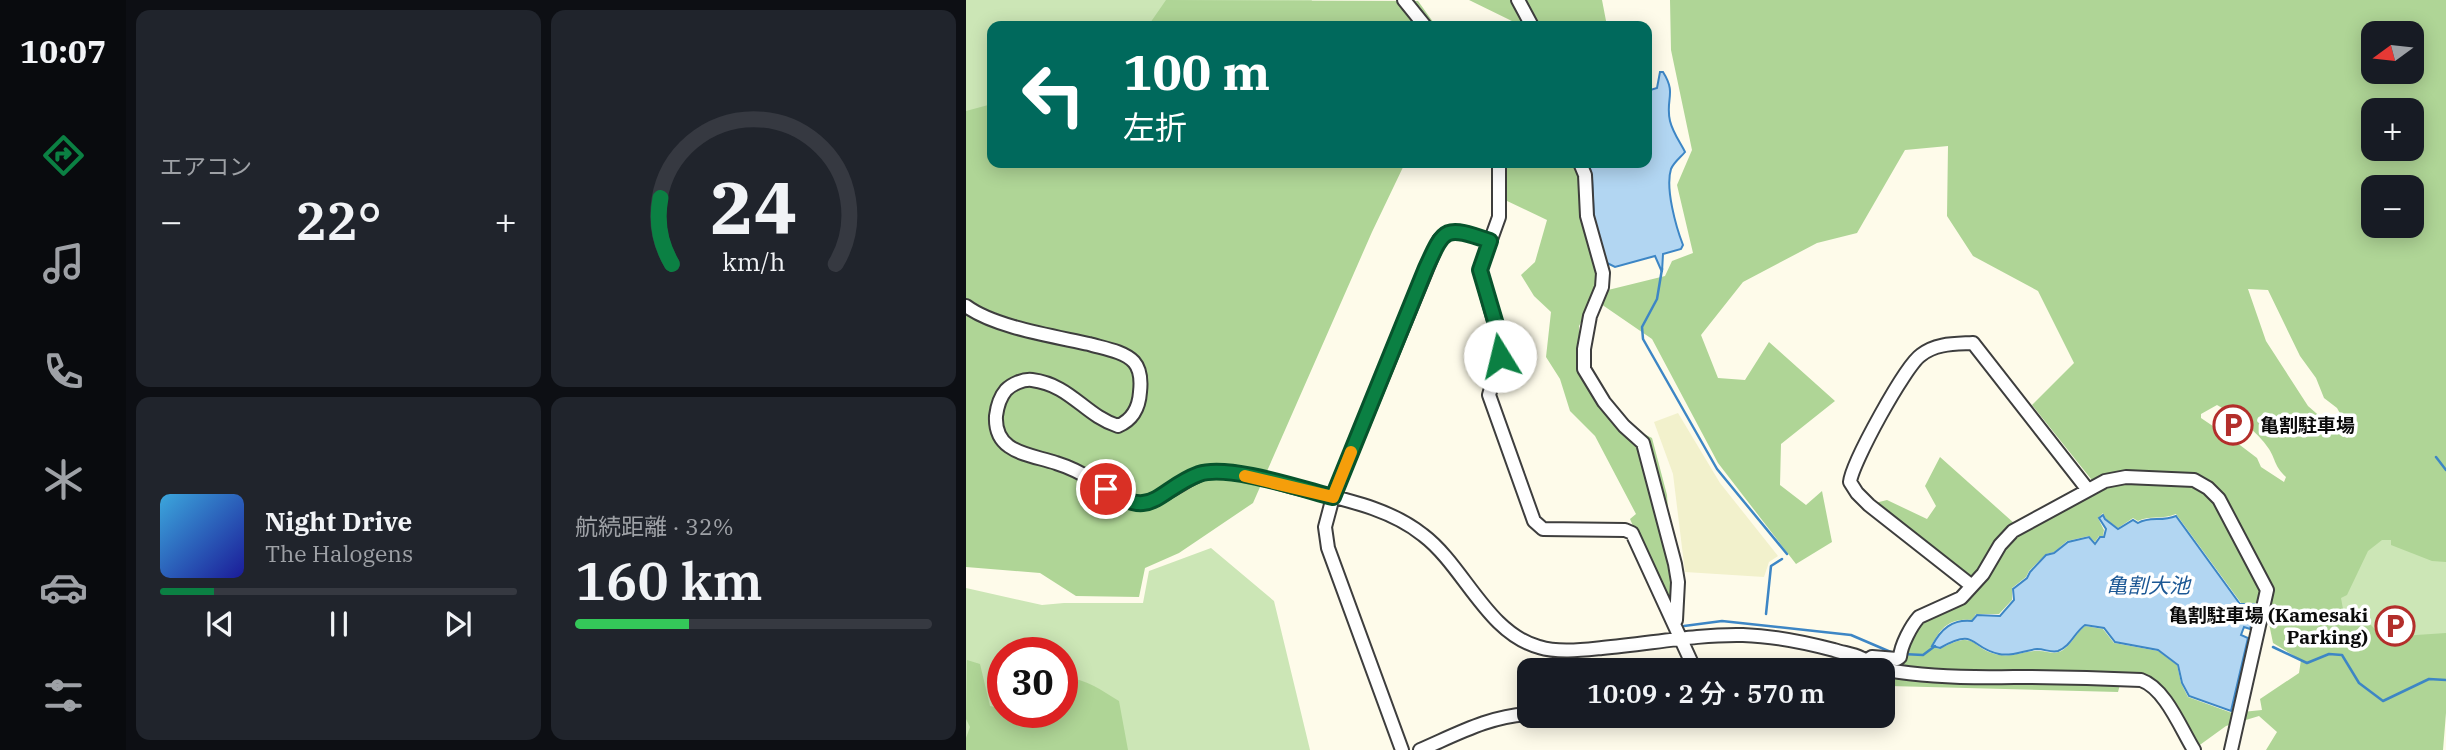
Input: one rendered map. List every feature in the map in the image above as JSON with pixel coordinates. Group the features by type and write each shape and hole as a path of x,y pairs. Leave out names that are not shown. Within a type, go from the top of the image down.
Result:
{"street":[{"path":"1404,0 1421,21"},
{"path":"1518,0 1529,21"},
{"path":"1499,168 1499,217 1481,265 1480,275 1502,350 1489,395 1534,521 1544,530 1625,530 1632,533 1690,658"},
{"path":"1582,168 1586,175 1587,216 1603,273 1602,287 1590,316 1584,349 1584,369 1604,402 1643,443 1675,564 1678,593 1674,624"},
{"path":"1402,750 1325,538 1325,527 1333,497 1439,240 1443,234 1454,231 1490,241"},
{"path":"966,306 989,319 1112,350 1134,362 1141,377 1140,398 1134,414 1118,426 1098,419 1060,388 1034,380 1022,380 1006,391 998,406 996,420 999,436 1005,445 1015,452 1060,464 1131,503 1145,504 1198,474 1215,472 1243,475 1361,504 1395,517 1421,533 1454,566 1494,618 1510,632 1538,647 1578,650 1681,639 1771,636 1797,640 1848,658"},
{"path":"1972,586 1869,505 1850,482 1854,468 1879,421 1909,368 1920,355 1937,346 1973,342 2088,490"},
{"path":"1895,660 1919,617 1961,598 1983,574 2004,540 2013,531 2105,481 2126,477 2194,480 2216,494 2267,590 2231,750"},
{"path":"1895,671 1976,677 2150,682 2160,692 2194,750"},
{"path":"1420,750 1491,720 1517,714"}],"green space":[{"path":"966,0 1312,0 1304,21 987,21 988,168 966,192"},
{"path":"1166,0 1418,1 1432,21 1151,21"},
{"path":"1469,0 1602,0 1606,21 1512,21"},
{"path":"1670,0 2446,0 2446,562 2432,561 2391,545 2391,540 2382,540 2368,551 2347,595 2341,598 2343,609 2354,613 2358,620 2371,625 2386,641 2394,641 2401,636 2446,633 2443,750 2266,750 2277,732 2259,716 2226,726 2197,747 2162,687 2148,678 2134,675 2123,674 2118,692 1895,686 1895,673 1918,624 1982,584 1875,503 1887,500 1927,519 1936,506 1925,486 1940,457 2024,532 2099,489 2032,405 2074,363 2038,291 1973,256 1947,216 1948,146 1905,150 1857,233 1817,243 1743,282 1701,335 1718,378 1745,380 1769,342 1835,401 1781,444 1780,485 1806,505 1822,491 1832,542 1796,564 1718,463 1652,339 1601,304 1608,290 1665,276 1672,261 1693,253 1677,185 1692,150 1671,50","holes":["2248,289 2268,290 2300,356 2316,378 2324,398 2337,408 2346,424 2340,434 2308,406 2266,341","2217,405 2239,419 2269,449 2286,477 2284,482 2261,467 2257,458 2201,418 2201,414","2103,513 2106,519 2118,528 2133,518 2138,521 2176,514 2241,603 2265,604 2273,643 2301,660 2299,673 2260,699 2262,710 2232,713 2188,697 2177,665 2158,651 2114,643 2103,629 2085,626 2057,653 2037,651 2000,655 1968,640 1961,640 1940,649 1931,647 1938,634 1951,623 1972,620 1976,614 1999,614 2012,600 2012,588 2026,577 2046,554 2054,552 2067,541 2089,536 2095,542 2099,536 2103,536 2104,530 2098,518"]},
{"path":"987,105 987,168 1403,168 1253,503 1179,553 1145,568 1139,597 1076,596 1040,573 966,567 966,111"},
{"path":"1502,168 1586,168 1591,217 1606,277 1579,326 1581,371 1590,372 1630,427 1652,438 1667,495 1672,566 1670,595 1665,598 1630,519 1636,514 1595,436 1570,411 1560,379 1546,357 1551,312 1534,296 1521,275 1535,262 1547,220 1505,200"},
{"path":"1678,413 1720,483 1778,556 1769,562 1764,577 1685,572 1673,474 1654,422"},
{"path":"2327,499 2446,513 2446,649 2320,643"},
{"path":"1211,548 1274,601 1310,750 966,750 966,588 1042,605 1143,603 1149,571"},
{"path":"967,660 980,664 987,693 987,728 1078,728 1078,680 1119,701 1128,750 966,750 970,727 966,719"}],"water":[{"path":"1660,72 1663,72 1670,91 1671,125 1685,152 1672,166 1669,186 1683,245 1681,249 1663,254 1662,272 1655,256 1615,267 1605,262 1594,219 1590,168 1652,168 1652,90 1657,88"},
{"name":"亀割大池","path":"2103,515 2118,529 2133,520 2138,523 2176,516 2240,604 2254,604 2250,629 2244,627 2241,635 2248,638 2231,711 2189,696 2182,683 2178,665 2158,650 2115,642 2104,628 2085,625 2066,646 2055,651 2037,649 2004,655 1982,648 1967,639 1940,648 1932,646 1943,630 1953,624 1972,621 1977,615 2000,616 2014,600 2013,589 2027,578 2046,555 2054,553 2068,542 2089,537 2095,544 2100,537 2104,537 2106,529 2099,518"}],"waterway":[{"path":"1662,269 1657,299 1642,327 1643,339 1717,469 1787,554"},
{"path":"2436,457 2446,470"},
{"path":"1766,614 1771,566 1782,559"},
{"path":"1684,626 1722,621 1851,635 1893,653"},
{"path":"1903,654 1923,655 1935,646"},
{"path":"2273,647 2307,663 2329,654 2342,655 2359,683 2383,701 2429,679 2446,680"}],"slow traffic":[{"path":"1245,476 1333,497 1351,452"}],"place":[{"name":"亀割駐車場","path":"2233,425"},
{"name":"亀割駐車場 (Kamesaki Parking)","path":"2395,626"}],"route":[{"path":"1106,489 1120,499 1145,504 1198,474 1215,472 1234,473 1333,497 1426,268 1443,234 1451,231 1490,241 1480,275 1500,338 1500,356"}]}
